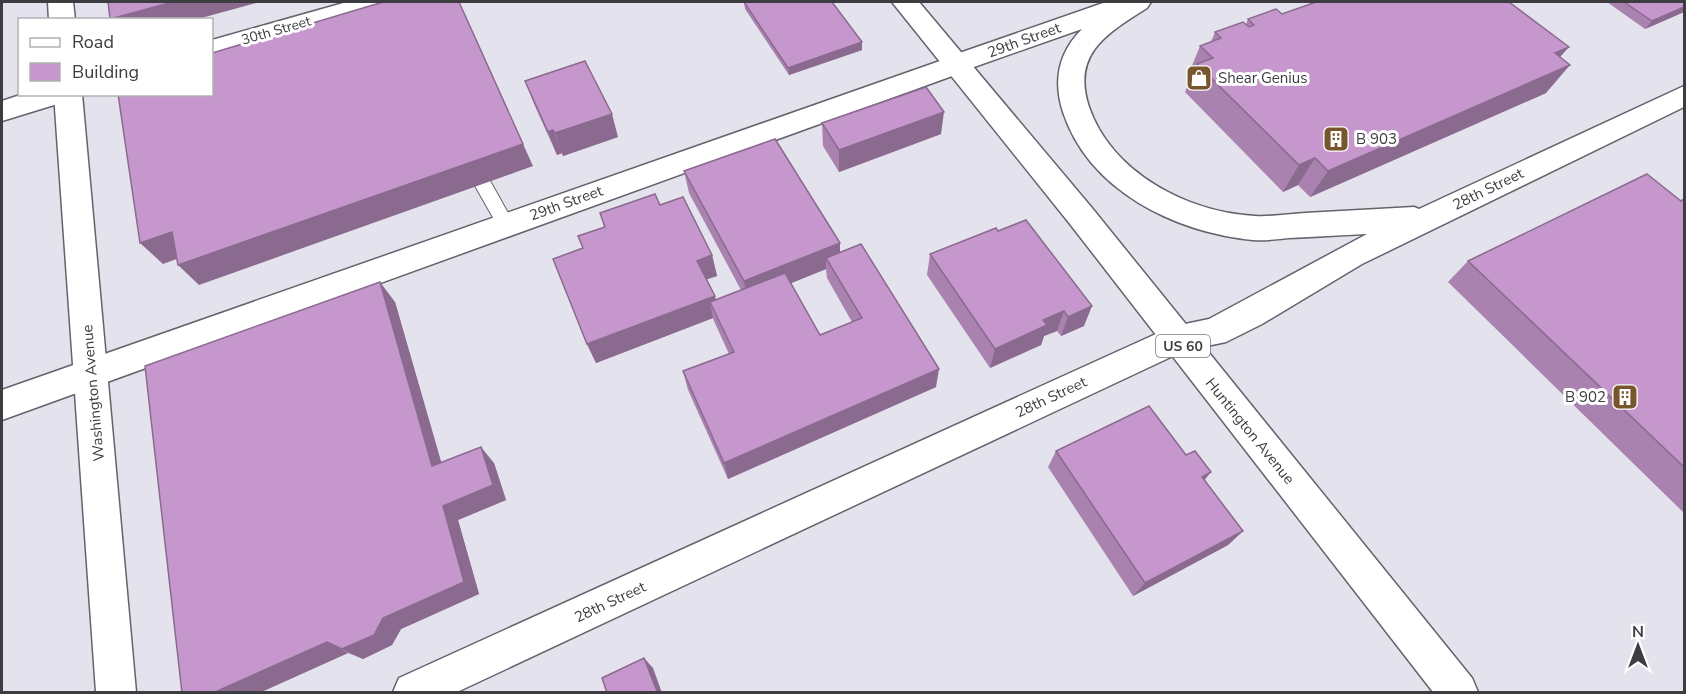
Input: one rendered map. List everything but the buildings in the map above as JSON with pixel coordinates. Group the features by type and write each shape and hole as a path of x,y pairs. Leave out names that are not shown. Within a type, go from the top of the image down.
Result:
{"street":[{"path":"61,2 62,18"},
{"name":"30th Street","path":"213,49 375,2"},
{"name":"Huntington Avenue","path":"905,2 1178,338 1458,693"},
{"name":"29th Street","path":"2,405 1131,2"},
{"path":"1138,2 1098,27 1087,39 1073,63 1071,76 1076,111 1086,133 1107,164 1131,184 1166,204 1201,218 1237,226 1255,228 1427,218"},
{"path":"2,111 51,96"},
{"name":"Washington Avenue","path":"68,96 116,693"},
{"name":"28th Street","path":"413,693 1178,338 1214,332 1251,314 1352,255 1684,96"}],"lane":[{"path":"483,184 506,225"}],"place":[{"name":"Shear Genius","path":"1199,78"},
{"name":"B 903","path":"1336,139"},
{"name":"B 902","path":"1625,397"}]}
